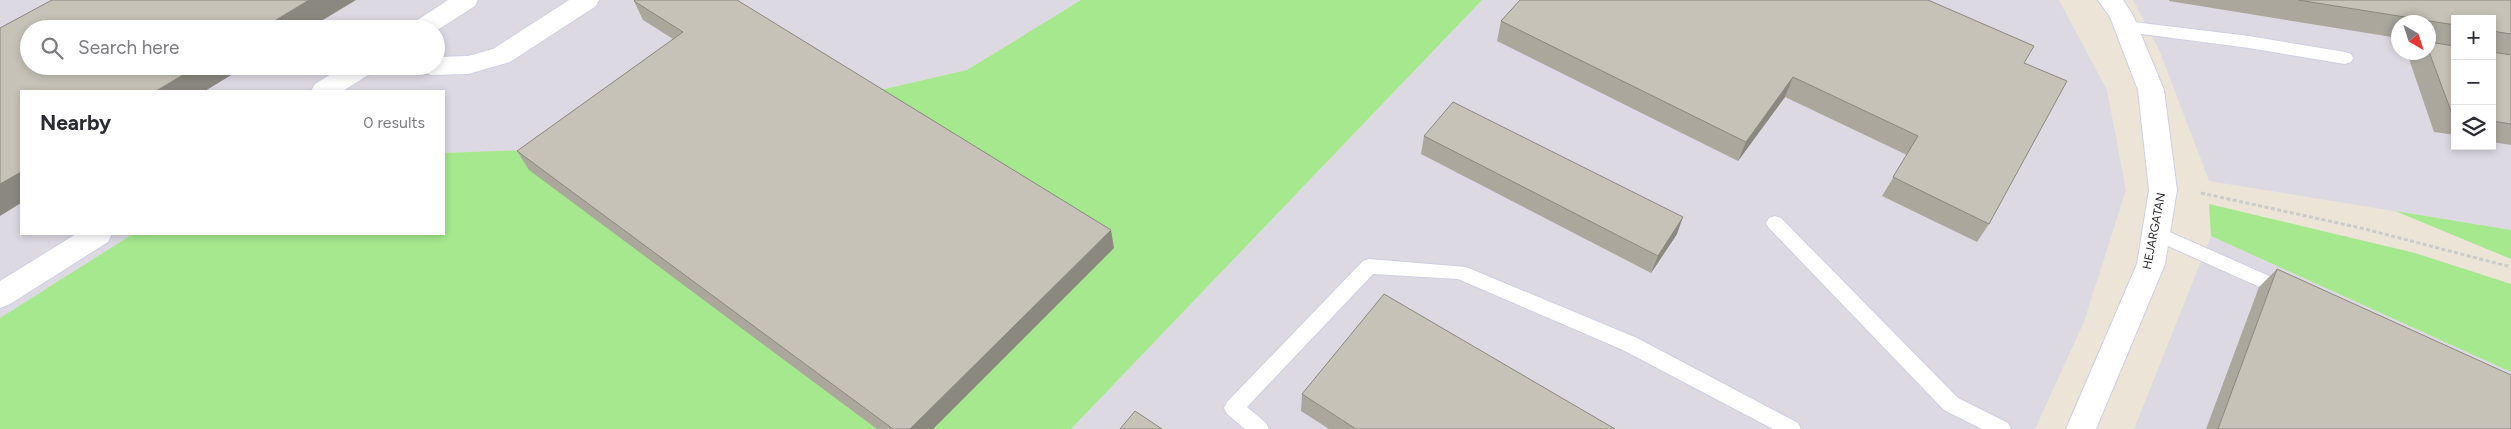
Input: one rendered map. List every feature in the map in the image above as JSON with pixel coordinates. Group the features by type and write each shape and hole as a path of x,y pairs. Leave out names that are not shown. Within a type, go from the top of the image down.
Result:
{"street":[{"path":"436,20 466,0"},
{"path":"445,65 468,64 501,56 587,0"},
{"name":"HEJARGATAN","path":"2081,429 2151,264 2162,184 2151,90 2125,27 2110,0"},
{"path":"326,90 350,75"},
{"path":"0,296 96,235"}],"lane":[{"path":"2125,27 2249,42 2345,58"},
{"path":"1775,223 1951,404 2002,429"},
{"path":"2156,233 2302,298"},
{"path":"1259,429 1234,408 1369,266 1460,272 1630,344 1791,429"}],"path":[{"path":"2162,184 2361,228 2511,267"}],"shaded area":[{"path":"0,0 1081,0 967,70 637,146 445,153 445,90 20,90 20,235 131,235 0,318"},
{"path":"1482,0 2059,0 2107,90 2126,190 2084,322 2035,429 1071,429"},
{"path":"2133,0 2511,0 2511,230 2209,181 2160,52"},
{"path":"2211,236 2511,372 2511,429 2134,429"}],"green space":[{"path":"1081,0 1482,0 1071,429 0,429 0,318 131,235 445,235 445,153 637,146 967,70"},
{"path":"2209,204 2415,253 2511,284 2511,372 2211,236"},
{"path":"2395,211 2511,230 2511,259"}],"building":[{"path":"52,0 309,0 276,20 20,20 20,75 183,75 158,90 20,90 20,173 0,184 0,28"},
{"path":"635,0 737,0 1111,230 910,429 893,429 517,151 683,32"},
{"path":"1520,0 1928,0 2034,46 2024,63 2067,81 1989,224 1893,177 1918,136 1793,77 1746,142 1501,21"},
{"path":"2298,0 2511,0 2511,34 2496,32 2496,15 2451,15 2451,24 2436,22 2436,15 2392,15"},
{"path":"2436,43 2451,45 2451,111 2432,60 2436,60"},
{"path":"2496,53 2511,55 2511,124 2496,122"},
{"path":"1453,102 1683,217 1658,256 1424,136"},
{"path":"2277,269 2511,375 2511,429 2218,429"},
{"path":"1384,294 1615,429 1356,429 1302,394"},
{"path":"1135,411 1162,429 1120,429"}]}
